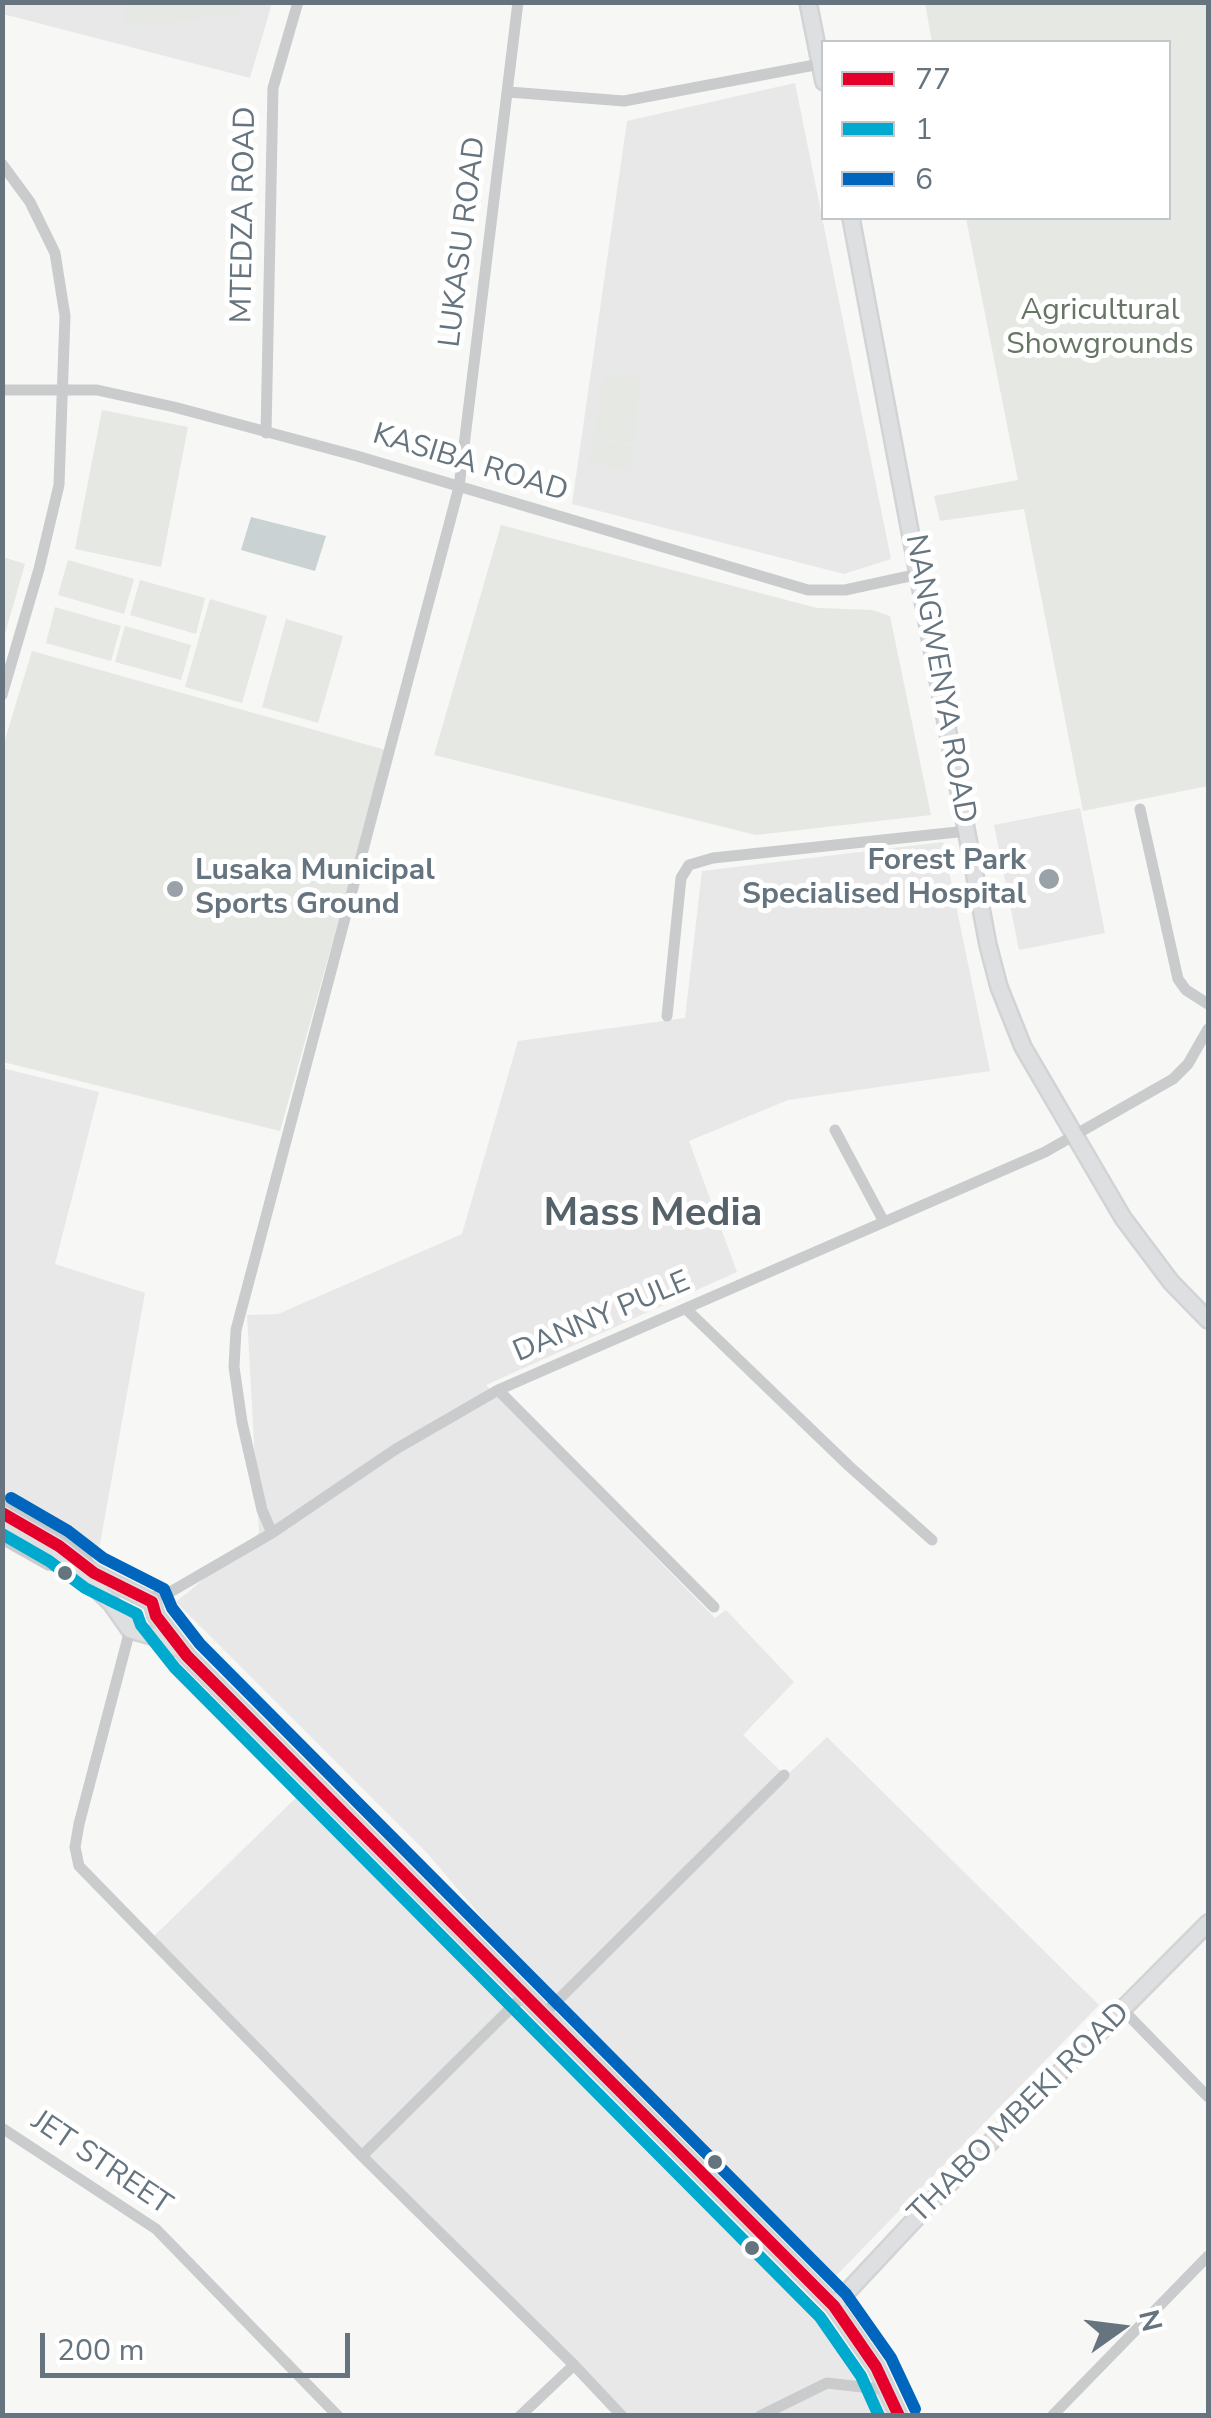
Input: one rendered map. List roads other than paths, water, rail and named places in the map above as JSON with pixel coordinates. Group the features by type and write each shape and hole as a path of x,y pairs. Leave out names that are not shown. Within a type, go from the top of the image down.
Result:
{"main road":[{"path":"808,2 821,68"},
{"name":"NANGWENYA ROAD","path":"851,220 990,956 1009,1017 1075,1136 1146,1251 1208,1320"},
{"path":"2,1513 150,1605 188,1656 834,2306 857,2336 899,2416"},
{"path":"2,1526 86,1578 119,1614 122,1624 164,1639 188,1656"},
{"path":"119,1614 127,1599 150,1605"},
{"path":"136,1631 153,1625 150,1605"},
{"name":"THABO MBEKI ROAD","path":"834,2306 934,2199 1208,1923"}],"street":[{"name":"MTEDZA ROAD","path":"266,433 273,88 298,2"},
{"name":"LUKASU ROAD","path":"272,1533 262,1510 242,1422 234,1367 236,1330 458,488 518,2"},
{"path":"508,92 624,101 820,64"},
{"path":"2,164 30,202 54,253 65,316 58,485 39,569 2,695"},
{"name":"KASIBA ROAD","path":"2,390 64,388 136,398 808,590 845,590 919,574"},
{"path":"1140,809 1178,979 1186,990 1208,1004"},
{"path":"667,1016 681,878 689,865 714,858 968,832"},
{"name":"DANNY PULE","path":"150,1605 498,1390 1046,1152 1173,1080 1188,1064 1208,1029"},
{"path":"834,1130 884,1222"},
{"path":"686,1309 932,1540"},
{"path":"498,1390 714,1607"},
{"path":"2,1499 83,1553 94,1573"},
{"path":"2,1539 48,1565 71,1568"},
{"path":"136,1631 79,1824 74,1847 80,1866 622,2416"},
{"path":"543,2014 784,1775"},
{"path":"362,2156 523,1996"},
{"path":"1124,2011 1208,2097"},
{"name":"JET STREET","path":"2,2128 156,2229 338,2416"},
{"path":"1052,2416 1208,2256"},
{"path":"520,2416 574,2365"},
{"path":"760,2416 827,2382 888,2390"}],"place":[{"name":"Forest Park Specialised Hospital","path":"1049,879"},
{"name":"Lusaka Municipal Sports Ground","path":"175,889"}],"district":[{"name":"Mass Media","path":"653,1215"}],"park label":[{"name":"Agricultural Showgrounds","path":"1100,329"}]}
